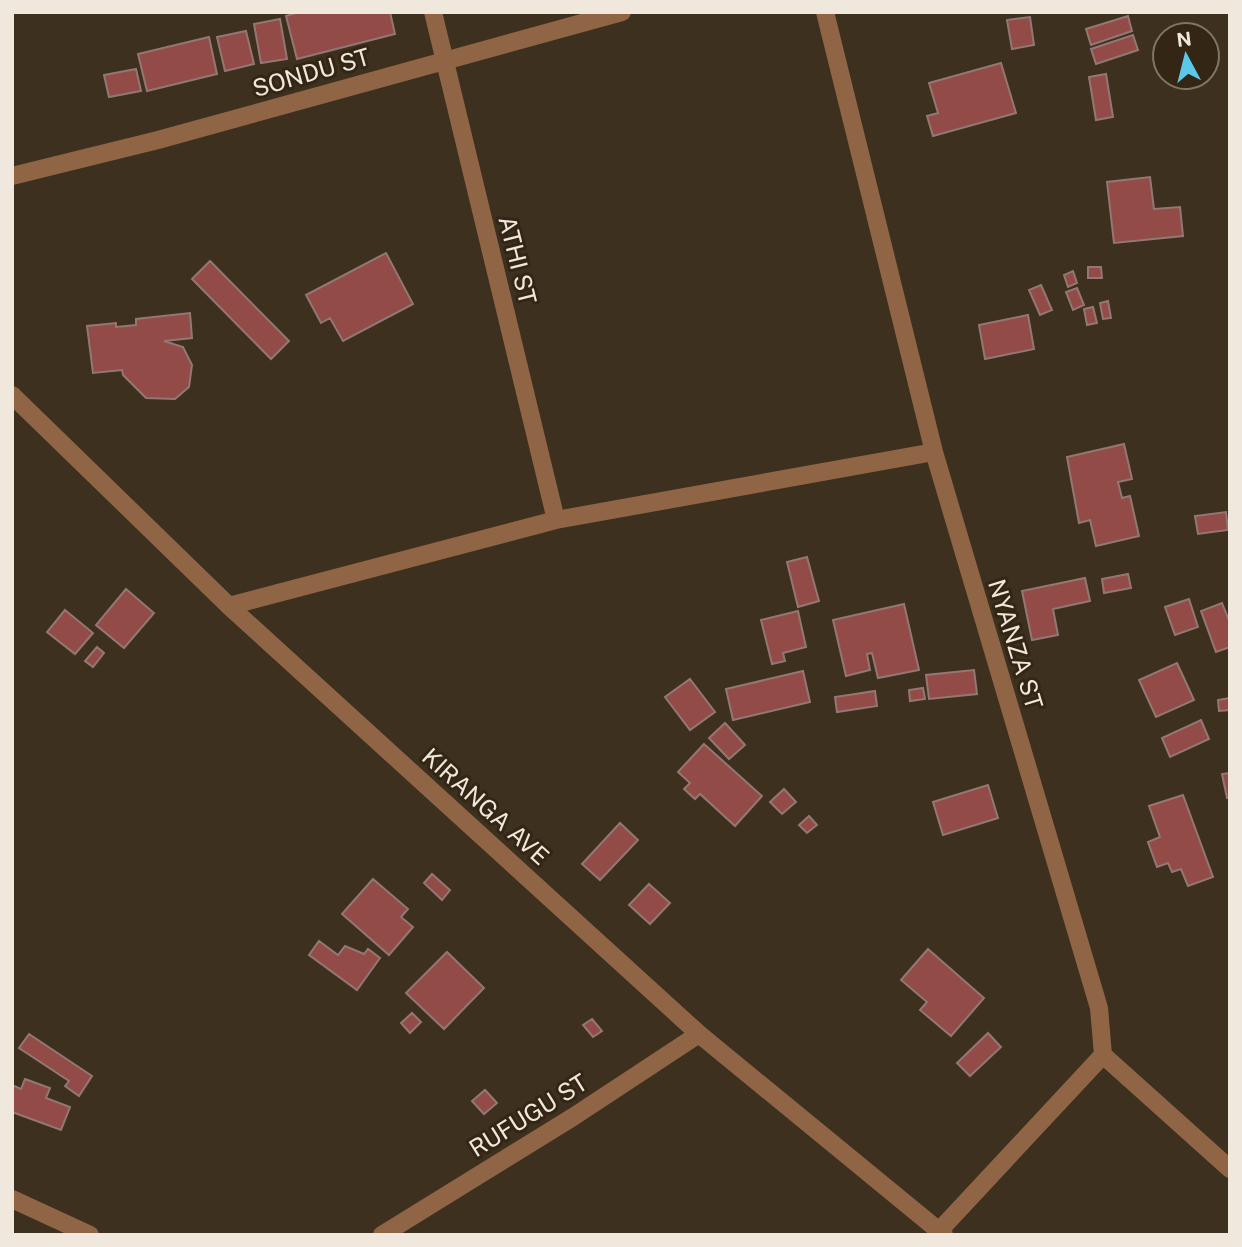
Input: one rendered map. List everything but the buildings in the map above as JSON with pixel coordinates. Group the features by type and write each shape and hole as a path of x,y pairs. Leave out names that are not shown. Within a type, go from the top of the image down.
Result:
{"street":[{"name":"ATHI ST","path":"433,12 556,520"},
{"name":"SONDU ST","path":"12,176 158,140 622,12"},
{"name":"NYANZA ST","path":"825,12 934,453 1099,1008 1103,1055"},
{"name":"KIRANGA AVE","path":"12,395 229,606 699,1034 942,1233"},
{"path":"229,606 556,520 934,453"},
{"name":"RUFUGU ST","path":"382,1235 573,1117 699,1034"},
{"path":"942,1233 1103,1055 1230,1169"},
{"path":"12,1199 90,1235"}]}
